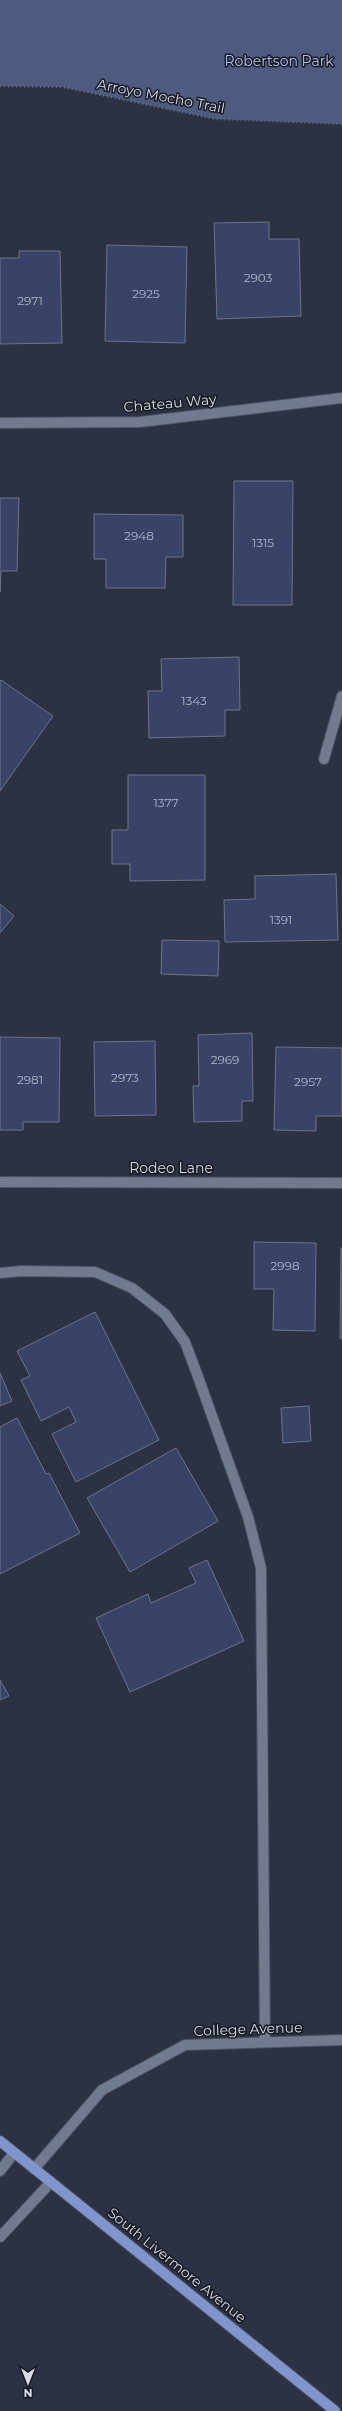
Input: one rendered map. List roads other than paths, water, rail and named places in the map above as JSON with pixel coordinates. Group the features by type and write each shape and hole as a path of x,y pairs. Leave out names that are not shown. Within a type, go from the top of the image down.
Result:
{"main road":[{"name":"South Livermore Avenue","path":"0,2141 336,2411"}],"street":[{"name":"Chateau Way","path":"0,423 140,422 342,398"},
{"path":"324,759 342,696"},
{"name":"Rodeo Lane","path":"0,1182 342,1183"},
{"path":"0,1273 21,1271 95,1272 132,1288 165,1314 185,1342 248,1517 261,1568 265,2041"},
{"name":"College Avenue","path":"34,2169 102,2090 185,2045 265,2041 342,2040"},
{"path":"0,2171 14,2153"},
{"path":"0,2236 51,2182"}],"park label":[{"name":"Robertson Park","path":"279,61"}]}
